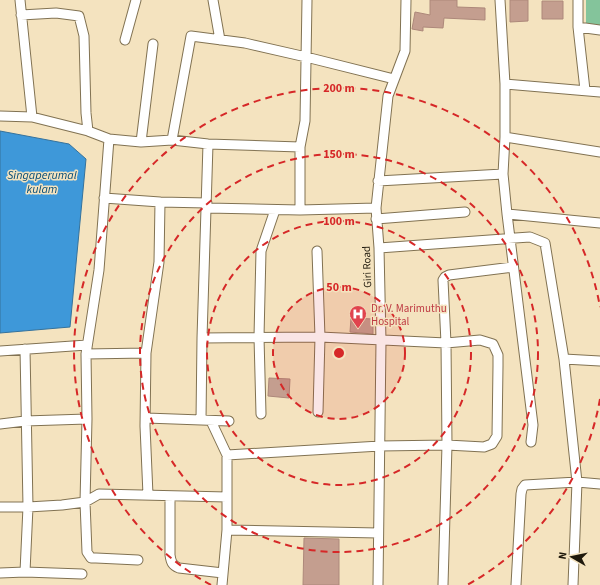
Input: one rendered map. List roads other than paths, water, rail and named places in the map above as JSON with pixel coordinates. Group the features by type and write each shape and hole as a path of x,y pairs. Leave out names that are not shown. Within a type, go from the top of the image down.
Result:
{"street":[{"path":"20,0 32,118"},
{"path":"125,40 136,0"},
{"path":"213,0 220,40"},
{"path":"300,210 300,147 306,121 307,0"},
{"name":"Giri Road","path":"378,585 380,248 376,208 388,96 405,51 406,0"},
{"path":"500,0 505,84 504,174 513,267 533,425 531,442"},
{"path":"578,0 578,27 585,90"},
{"path":"21,15 56,13 79,16 84,36 86,113 88,131"},
{"path":"578,27 600,30"},
{"path":"172,140 191,36 245,43 394,80"},
{"path":"141,142 153,44"},
{"path":"505,84 600,92"},
{"path":"0,116 32,118 88,131 109,139 141,142 172,140 208,144 300,147"},
{"path":"505,137 600,152"},
{"path":"109,139 99,270 86,354 87,419 85,502 87,549 89,555 96,558 138,560"},
{"path":"201,420 208,144"},
{"path":"378,181 504,174"},
{"path":"104,198 275,210 376,208"},
{"path":"148,495 146,353 159,262 160,202"},
{"path":"261,414 259,337 261,251 275,210"},
{"path":"376,220 465,212"},
{"path":"507,214 600,223"},
{"path":"380,248 530,237 545,243 564,359 576,482 573,585"},
{"path":"317,251 320,337 318,412"},
{"path":"442,585 447,445 446,343 443,280 445,277 513,267"},
{"path":"202,338 320,337 446,343 480,340 493,344 498,355 497,436 492,444 484,447 447,445 380,446 227,455"},
{"path":"0,351 87,345"},
{"path":"25,350 25,421 28,507 25,572"},
{"path":"86,354 146,353"},
{"path":"564,359 600,361"},
{"path":"146,418 228,421"},
{"path":"0,424 25,421 87,419"},
{"path":"210,420 227,455 227,530 222,585"},
{"path":"516,585 522,489 525,485 576,482 600,484"},
{"path":"0,507 28,507 85,502 99,494 227,497"},
{"path":"170,496 171,562 174,566 179,568 223,573"},
{"path":"227,530 378,533"},
{"path":"0,573 25,572 82,574"}],"water":[{"name":"Singaperumal kulam","path":"0,131 69,144 86,159 70,327 0,333"}],"place":[{"name":"Dr. V. Marimuthu Hospital","path":"358,329"}]}
